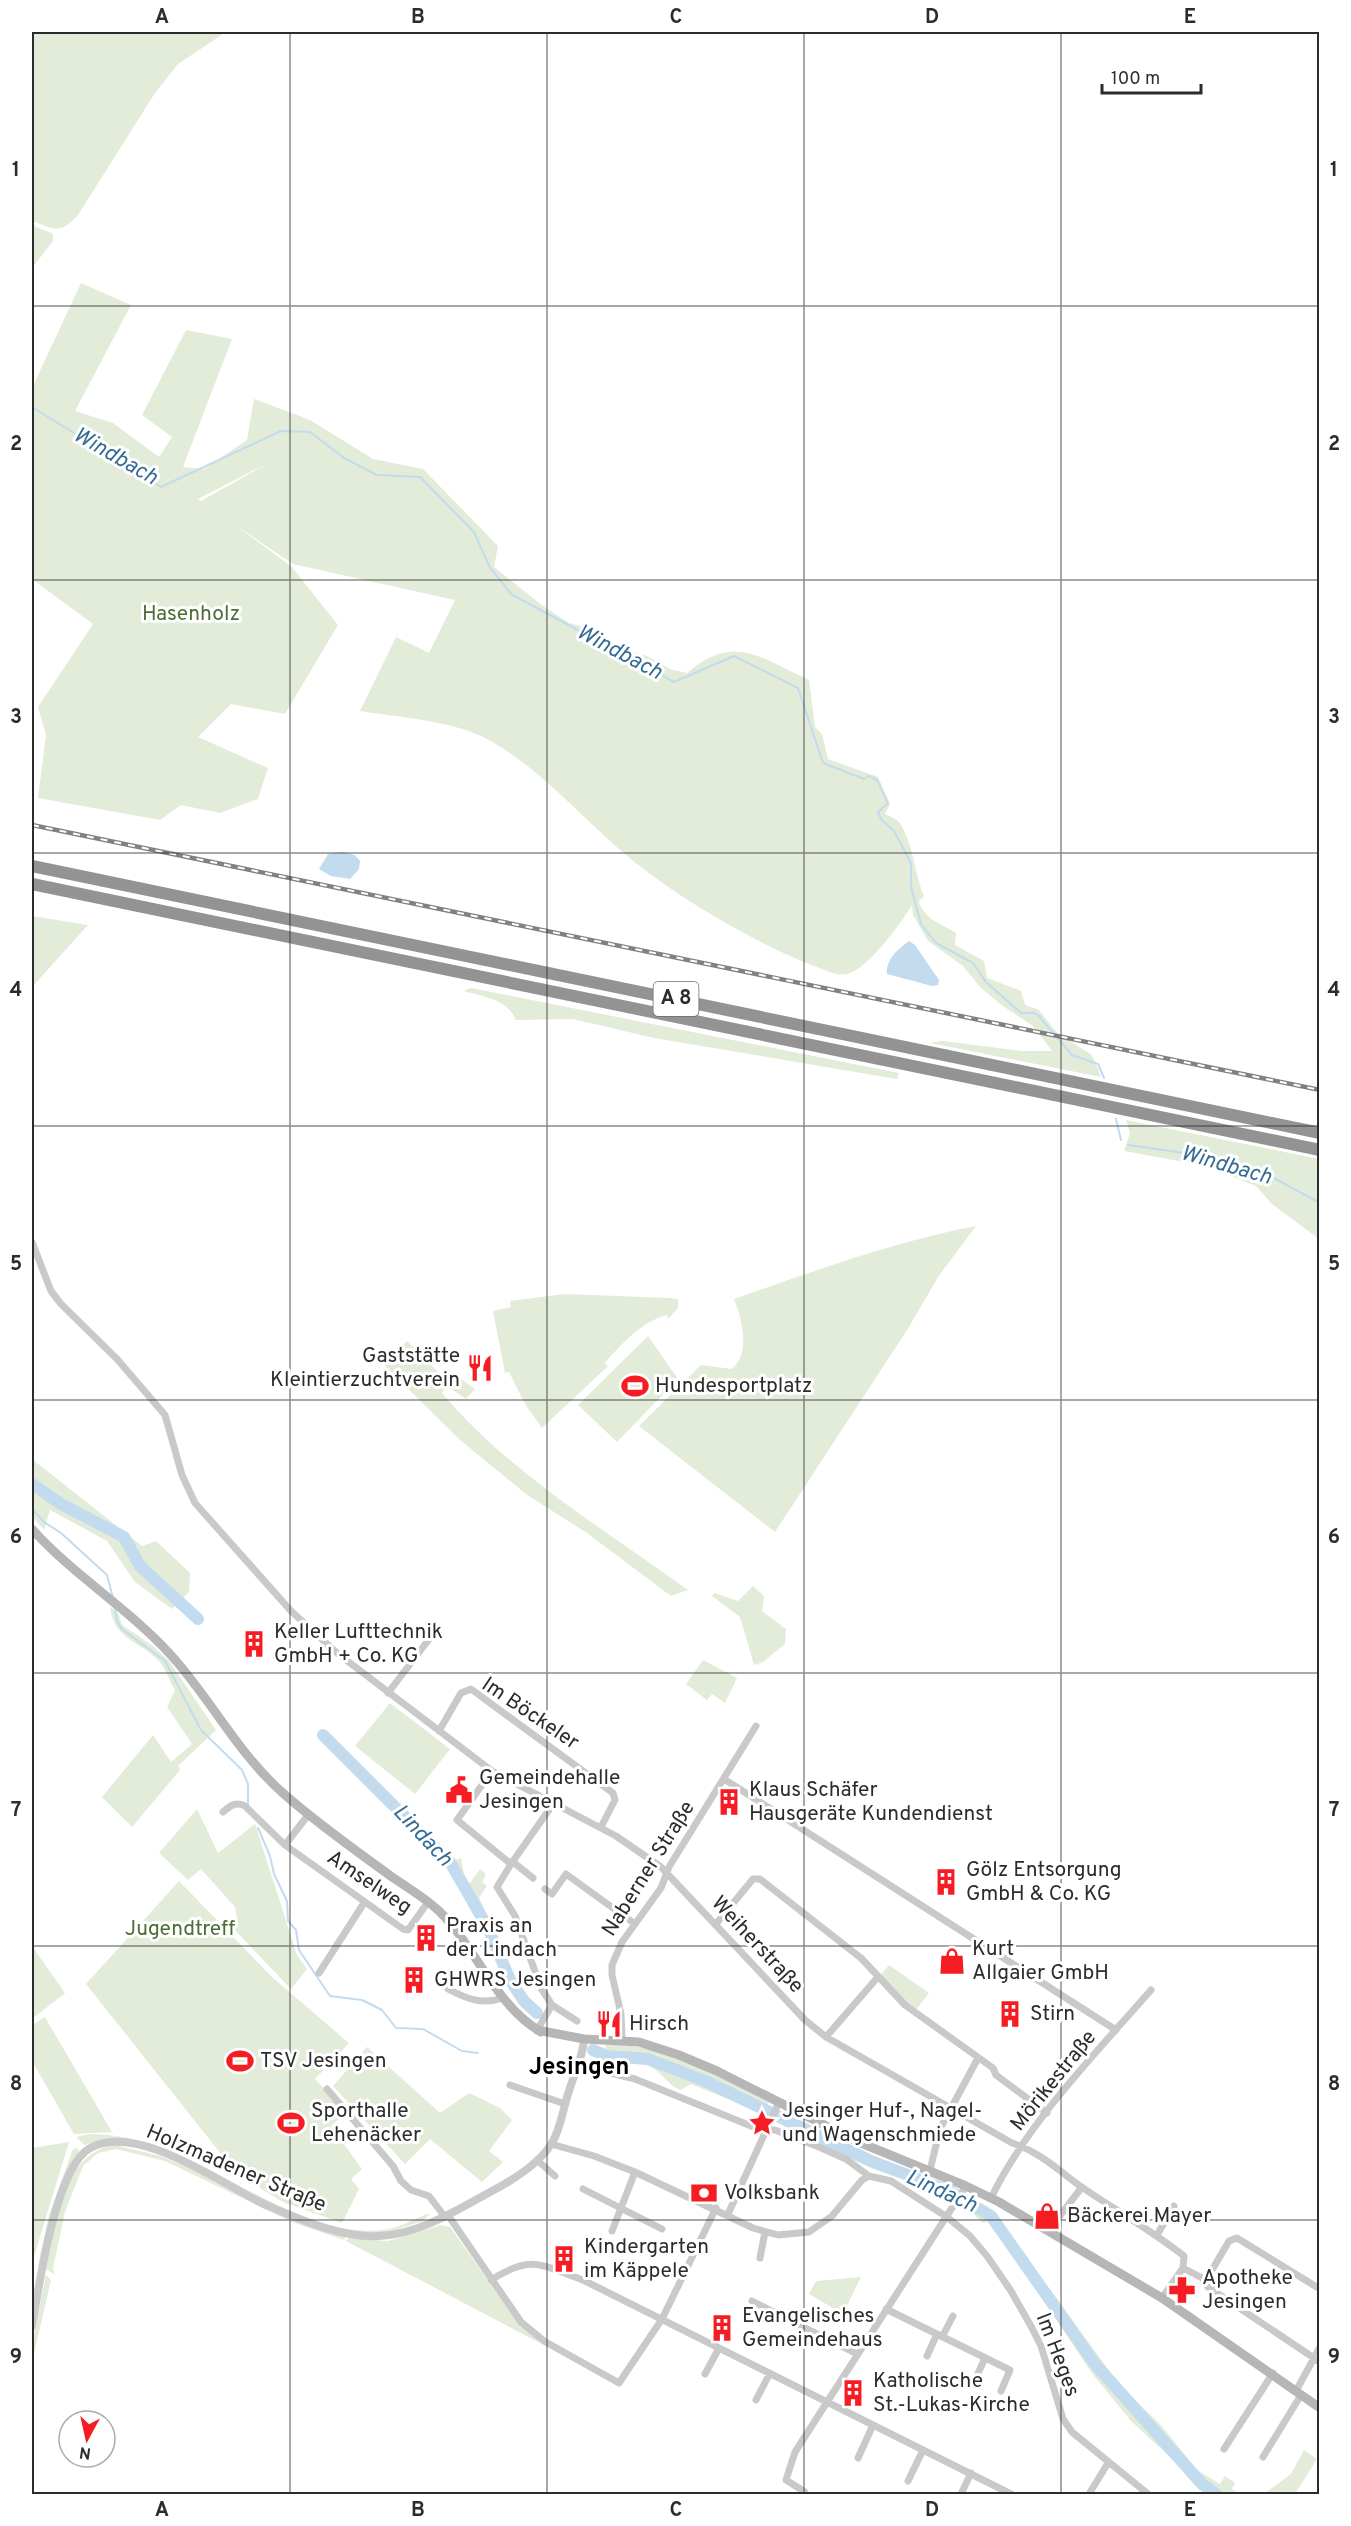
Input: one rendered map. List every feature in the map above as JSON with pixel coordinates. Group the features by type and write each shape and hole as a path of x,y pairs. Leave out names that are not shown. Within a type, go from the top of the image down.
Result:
{"highway":[{"name":"A 8","path":"32,866 1320,1133"},
{"name":"A 8","path":"32,884 1320,1150"}],"main road":[{"path":"32,1529 172,1656 249,1758 308,1815 428,1902 460,1934 503,1998 537,2030 566,2042 584,2039 622,2040 639,2042 679,2055 856,2141 930,2170 964,2189 991,2198 1162,2298 1273,2373 1320,2409"}],"street":[{"name":"Weiherstraße","path":"32,1242 51,1291 61,1304 117,1359 165,1415 185,1487 207,1520 291,1611 337,1653 492,1771 601,1827 639,1851 667,1874 805,2020 826,2037 950,2106 1012,2144 1031,2149 1082,2187 1157,2235 1184,2256 1183,2268 1316,2361"},
{"path":"388,1693 433,1634"},
{"name":"Im Böckeler","path":"439,1731 461,1694 471,1689 613,1793 615,1800 601,1827"},
{"name":"Naberner Straße","path":"622,2040 621,2014 612,1965 635,1924 661,1888 667,1874 756,1726"},
{"path":"492,1771 457,1820 532,1878"},
{"path":"724,1779 1116,2030"},
{"name":"Amselweg","path":"223,1812 231,1805 240,1803 285,1845 364,1903 408,1930 428,1902"},
{"path":"553,1804 497,1887 515,1916 532,1966 552,2006 578,2021"},
{"path":"285,1845 308,1815"},
{"path":"545,1889 552,1894 566,1874 635,1924"},
{"path":"716,1924 753,1879 760,1879 861,1958 877,1978 905,2005 978,2058 1047,2113"},
{"path":"319,1973 364,1903"},
{"path":"826,2037 877,1978"},
{"path":"448,1989 470,2001 495,2001 503,1998"},
{"name":"Mörikestraße","path":"991,2198 1003,2173 1047,2113 1151,1990"},
{"path":"537,2030 552,2006"},
{"path":"584,2039 578,2065 551,2144 594,2156 635,2172 765,2232 790,2236 809,2232 832,2216 862,2180 869,2176"},
{"path":"930,2170 940,2128 978,2058"},
{"name":"Im Heges","path":"578,2065 636,2079 756,2128 766,2129 846,2159 869,2176 891,2181 949,2214 987,2256 1011,2291 1041,2346 1065,2423 1072,2432 1108,2463 1148,2494"},
{"path":"510,2085 565,2104"},
{"path":"327,2089 393,2166 401,2181 411,2190 429,2196 446,2216 521,2322 544,2341 619,2383 662,2319 716,2208"},
{"path":"728,2214 778,2105"},
{"name":"Holzmadener Straße","path":"32,2326 58,2203 70,2171 84,2153 108,2142 121,2141 141,2146 185,2162 274,2208 349,2234 380,2236 397,2234 446,2216 498,2188 537,2160 551,2144"},
{"path":"537,2160 555,2176"},
{"path":"612,2231 635,2172"},
{"path":"1049,2230 1082,2187"},
{"path":"583,2189 662,2229"},
{"path":"806,2494 786,2480 795,2452 964,2189"},
{"path":"1157,2235 1174,2206"},
{"path":"760,2258 765,2232"},
{"path":"1205,2282 1229,2241 1237,2238 1320,2289"},
{"path":"492,2280 523,2263 540,2265 583,2280 1011,2494"},
{"path":"1162,2298 1183,2268"},
{"path":"752,2301 857,2354"},
{"path":"886,2309 1010,2370 1001,2391"},
{"path":"927,2356 953,2316"},
{"path":"1263,2457 1316,2361 1320,2347"},
{"path":"705,2374 719,2348"},
{"path":"975,2379 985,2358"},
{"path":"756,2400 770,2373"},
{"path":"1224,2449 1273,2373"},
{"path":"858,2458 873,2425"},
{"path":"908,2481 923,2450"},
{"path":"1089,2494 1108,2463"},
{"path":"961,2494 970,2473"}],"green space":[{"path":"32,32 226,32 178,64 155,93 78,215 62,228 32,221"},
{"path":"32,225 53,234 53,241 32,268"},
{"name":"Hasenholz","path":"81,283 131,305 75,411 113,423 159,457 172,437 142,415 186,330 232,339 183,467 204,469 247,440 254,399 310,420 373,459 423,469 498,546 494,567 543,606 569,623 588,628 609,645 647,656 670,669 687,673 719,654 733,651 747,653 761,657 809,680 815,727 822,734 828,759 878,777 890,804 885,814 898,821 907,837 924,896 919,901 924,912 956,933 955,945 984,961 987,978 1021,991 1025,1005 1039,1010 1057,1033 1092,1055 1101,1077 930,1043 943,1041 1021,1051 1052,1051 1033,1026 1003,1006 981,988 963,966 928,941 913,915 912,905 893,932 858,969 847,974 830,972 749,936 671,889 626,855 526,765 489,740 475,733 443,724 360,711 396,637 429,653 455,600 293,564 235,525 291,566 338,625 285,714 231,704 198,737 268,768 258,799 220,813 181,805 160,820 38,798 46,735 38,707 93,624 32,579 32,388","holes":["263,466 201,501 198,499"]},
{"path":"32,916 88,925 32,987"},
{"path":"471,988 899,1073 897,1079 654,1038 573,1019 516,1020 507,1007 501,1003 464,991"},
{"path":"1126,1120 1319,1159 1319,1239 1272,1204 1256,1186 1206,1166 1124,1151 1130,1133"},
{"path":"976,1226 938,1277 909,1327 775,1532 639,1426 701,1365 732,1369 738,1362 743,1345 743,1335 734,1299 884,1249"},
{"path":"565,1294 670,1298 678,1299 678,1308 668,1319 667,1315 657,1318 632,1334 604,1363 608,1366 542,1428 525,1404 509,1372 505,1373 493,1311 511,1307 510,1301"},
{"name":"Hundesportplatz","path":"648,1336 678,1379 617,1442 578,1405"},
{"path":"407,1341 443,1377 452,1372 475,1389 466,1399 447,1386 442,1393 497,1449 559,1499 688,1590 671,1596 587,1533 527,1495 459,1439 383,1364"},
{"path":"32,1459 142,1546 156,1541 190,1573 189,1592 172,1609 135,1582 107,1541 50,1510 44,1530 32,1516"},
{"path":"753,1586 764,1596 762,1611 786,1629 785,1644 763,1662 754,1665 740,1617 712,1596 714,1593 738,1601"},
{"path":"110,1606 119,1615 122,1625 153,1646 169,1661 216,1730 178,1766 180,1770 132,1827 102,1797 153,1735 171,1762 192,1744 167,1707 175,1690 164,1668 151,1654 121,1632 112,1617"},
{"path":"703,1660 737,1678 725,1703 712,1694 707,1700 686,1684"},
{"path":"390,1703 450,1749 415,1794 355,1746"},
{"path":"197,1809 218,1853 255,1824 297,1955 307,1969 291,1989 231,1926 237,1920 235,1907 201,1869 188,1880 159,1853"},
{"path":"461,1858 465,1880 470,1883 480,1869 486,1874 482,1882 487,1886 479,1898 508,1963 530,1999 527,2002 511,1979 489,1927 452,1861"},
{"name":"TSV Jesingen","path":"179,1881 273,1978 349,2043 315,2079 346,2113 331,2126 362,2169 351,2179 359,2189 342,2223 283,2202 237,2174 86,1984"},
{"path":"32,1946 65,1993 32,2019"},
{"path":"889,1965 929,1993 915,2011 879,1977"},
{"path":"45,2017 112,2132 74,2134 32,2061 32,2025"},
{"path":"606,2045 648,2049 690,2063 768,2102 769,2109 738,2093 730,2100 691,2084 681,2090 646,2065 602,2063"},
{"path":"367,2047 440,2113 469,2093 500,2108 512,2120 489,2151 503,2162 482,2182 430,2139 405,2164 333,2086"},
{"path":"791,2123 879,2166 881,2161 951,2188 954,2197 876,2170 789,2132"},
{"path":"90,2134 129,2138 166,2150 311,2220 347,2229 389,2229 430,2213 423,2221 385,2233 349,2231 312,2221 124,2139 105,2139 84,2145 76,2137"},
{"path":"69,2142 32,2263 32,2148"},
{"path":"114,2145 161,2156 346,2236 344,2240 292,2222 165,2161 116,2149 98,2153 83,2166 65,2212 53,2268 55,2275 46,2269 64,2194 82,2162 96,2151"},
{"path":"77,2148 80,2152 38,2265 49,2215 73,2149"},
{"path":"971,2199 993,2211 1029,2259 1021,2264 990,2221 983,2223 964,2205"},
{"path":"441,2225 450,2227 510,2311 540,2343 346,2241 349,2238 388,2241"},
{"path":"46,2275 51,2280 32,2362 32,2345"},
{"path":"861,2277 843,2314 809,2294 816,2281"},
{"path":"1050,2289 1121,2387 1161,2425 1197,2470 1220,2484 1225,2476 1235,2483 1232,2489 1241,2494 1208,2494 1195,2485 1171,2458 1130,2420 1091,2372 1040,2295"},
{"path":"1304,2450 1317,2459 1295,2494 1264,2494 1291,2474"}],"water":[{"path":"342,852 355,855 360,861 359,869 350,879 331,876 319,869 328,854"},
{"path":"909,941 915,945 939,980 938,985 932,986 887,974 890,960"}],"waterway":[{"name":"Windbach","path":"32,407 161,487 281,431 310,432 344,458 377,475 420,477 474,532 489,566 511,594 674,682 734,656 798,688 823,763 864,779 869,776 877,780 888,803 878,812 881,819 894,831 911,863 911,887 921,924 936,943 973,963 986,982 1021,1013 1034,1013 1039,1016 1072,1055 1098,1064 1104,1078"},
{"name":"Windbach","path":"1116,1119 1121,1140"},
{"name":"Windbach","path":"1128,1145 1206,1156 1272,1177 1320,1203"},
{"name":"Lindach","path":"32,1484 61,1504 124,1537 140,1566 198,1619"},
{"path":"32,1505 33,1510 44,1522 61,1533 107,1575 113,1598"},
{"path":"115,1607 117,1621 122,1629 165,1661 201,1730 242,1770 248,1784 248,1805"},
{"name":"Lindach","path":"323,1735 450,1862 488,1928 510,1980 524,2001 537,2013"},
{"path":"258,1828 270,1856 274,1874 287,1901 288,1921 296,1930 299,1950 330,1996 362,2000 382,2010 396,2028 423,2029 462,2051 478,2053"},
{"name":"Lindach","path":"593,2050 606,2056 648,2059 705,2081 871,2161 950,2191 991,2216 1095,2364 1202,2484 1216,2494"}],"railway":[{"path":"32,825 1320,1090"}],"place":[{"name":"Gaststätte Kleintierzuchtverein","path":"480,1368"},
{"name":"Hundesportplatz","path":"635,1386"},
{"name":"Keller Lufttechnik GmbH + Co. KG","path":"254,1644"},
{"name":"Gemeindehalle Jesingen","path":"459,1790"},
{"name":"Klaus Schäfer Hausgeräte Kundendienst","path":"729,1802"},
{"name":"Gölz Entsorgung GmbH & Co. KG","path":"946,1882"},
{"name":"Praxis an der Lindach","path":"426,1938"},
{"name":"Kurt Allgaier GmbH","path":"952,1961"},
{"name":"GHWRS Jesingen","path":"414,1980"},
{"name":"Stirn","path":"1010,2014"},
{"name":"Hirsch","path":"609,2024"},
{"name":"TSV Jesingen","path":"240,2061"},
{"name":"Sporthalle Lehenäcker","path":"291,2123"},
{"name":"Jesinger Huf-, Nagel- und Wagenschmiede","path":"762,2123"},
{"name":"Volksbank","path":"704,2193"},
{"name":"Bäckerei Mayer","path":"1047,2216"},
{"name":"Kindergarten im Käppele","path":"564,2259"},
{"name":"Apotheke Jesingen","path":"1182,2290"},
{"name":"Evangelisches Gemeindehaus","path":"722,2328"},
{"name":"Katholische St.-Lukas-Kirche","path":"853,2393"}],"district":[{"name":"Jesingen","path":"579,2068"}],"park label":[{"name":"Jugendtreff","path":"180,1929"}]}
